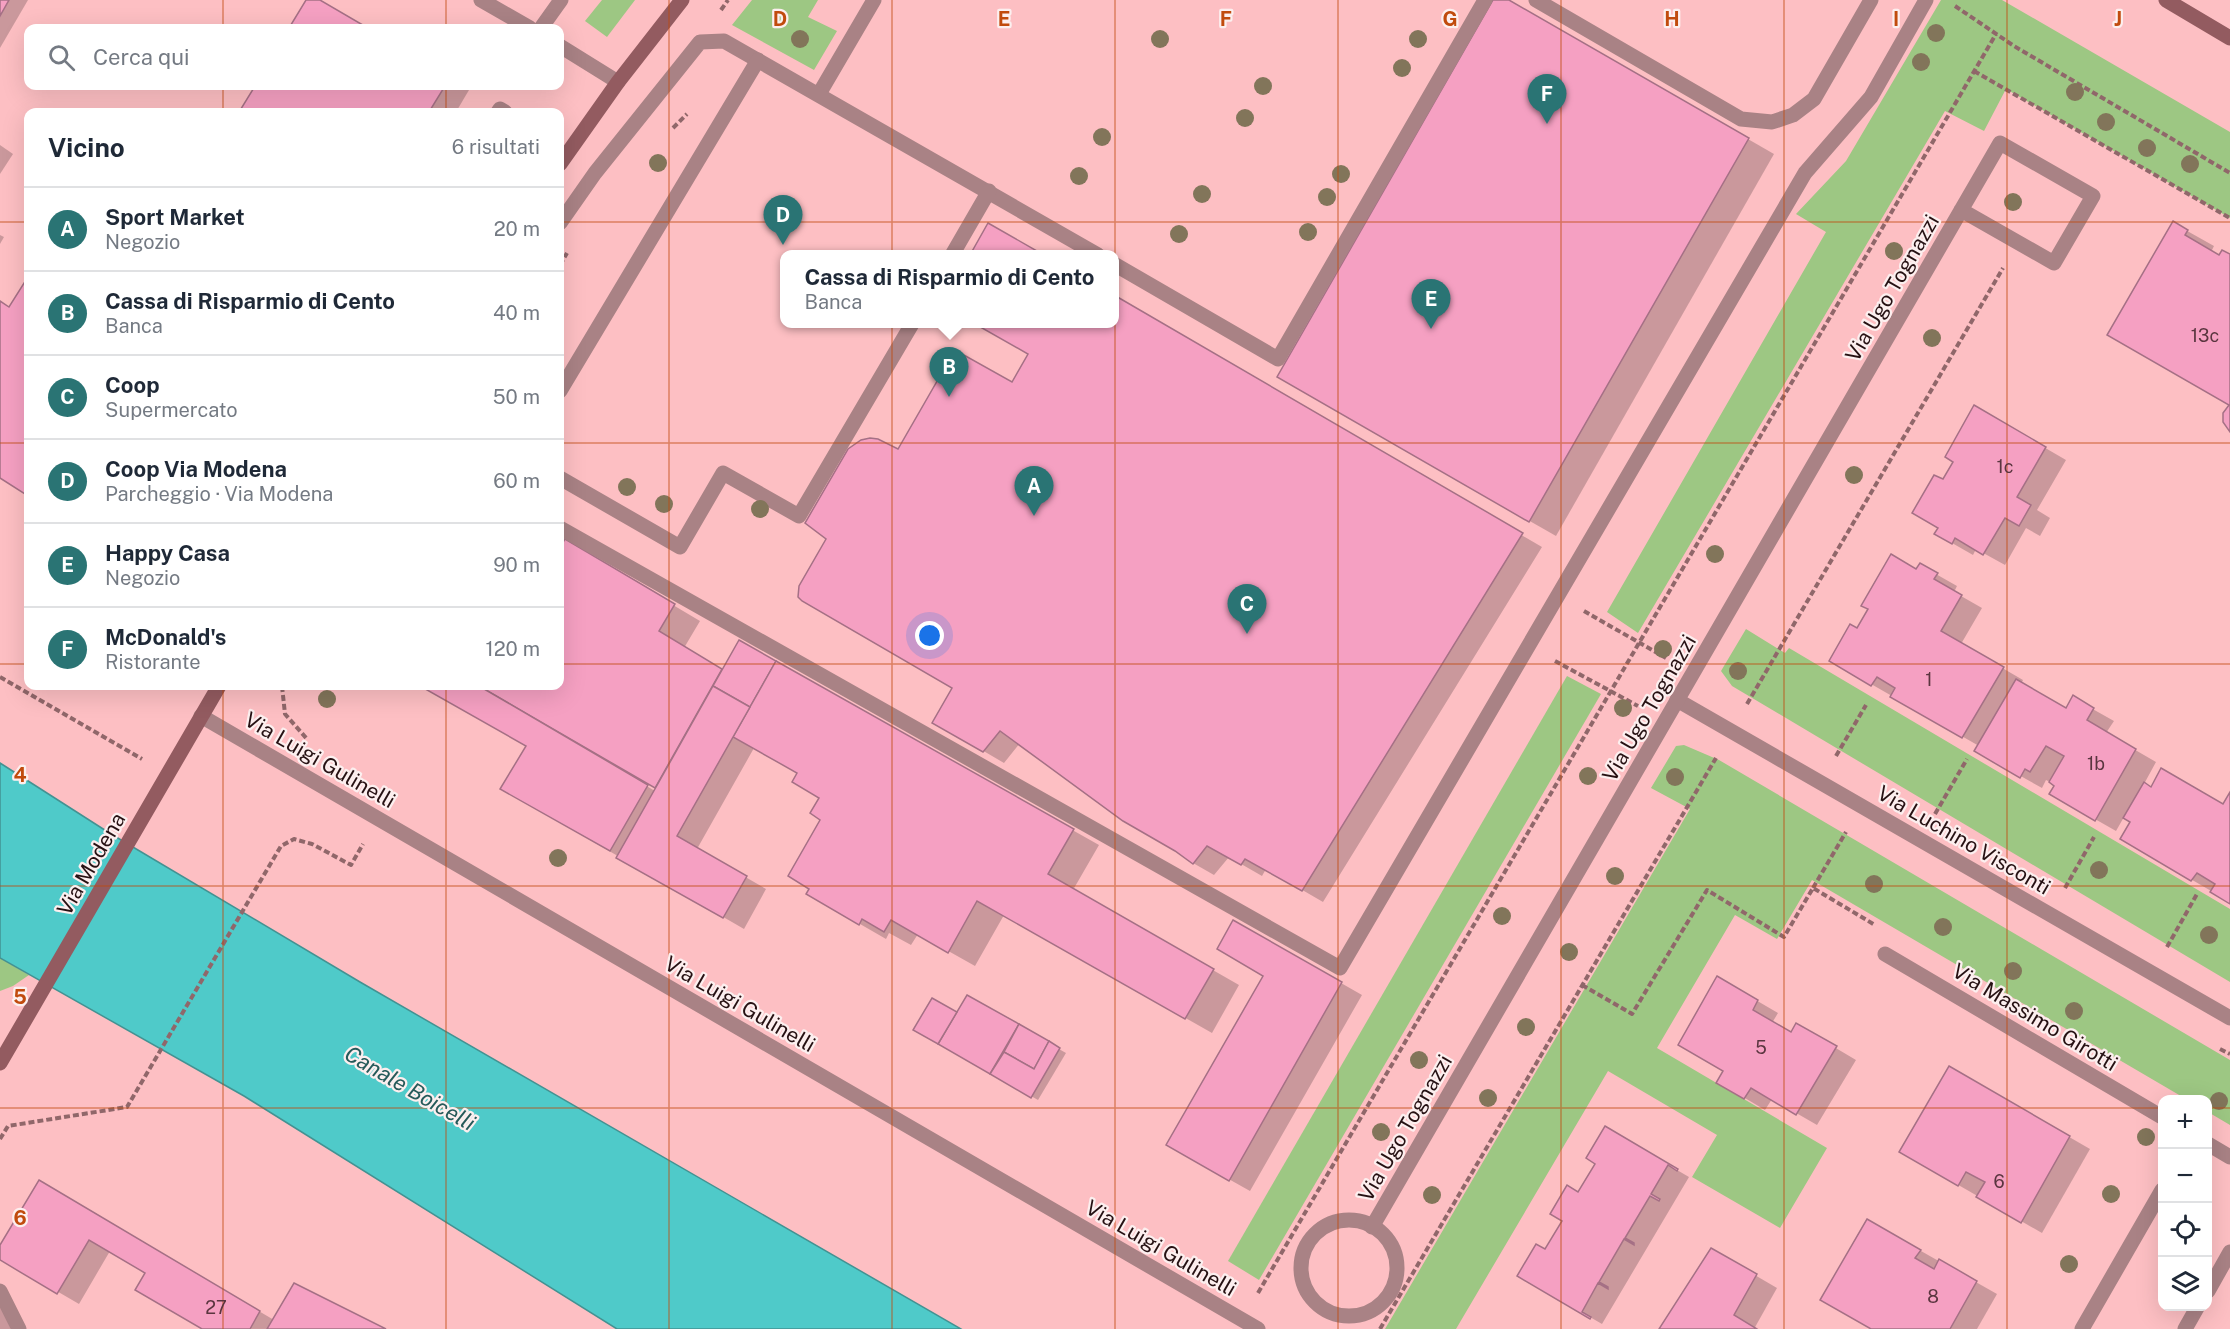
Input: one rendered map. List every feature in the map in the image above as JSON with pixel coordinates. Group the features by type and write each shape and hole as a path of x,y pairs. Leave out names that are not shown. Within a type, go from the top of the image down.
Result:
{"main road":[{"path":"564,151 682,0"},
{"path":"2166,0 2230,38"},
{"name":"Via Modena","path":"0,1063 217,690"}],"street":[{"path":"481,0 524,24"},
{"path":"544,24 561,0"},
{"path":"819,94 874,0"},
{"path":"1119,267 1278,359 1485,0"},
{"path":"1536,0 1741,119 1772,122 1793,115 1814,99 1871,0"},
{"path":"564,530 1340,968 1805,174 1871,97 1926,0"},
{"path":"564,217 594,173 700,42 724,41 990,191 1090,250"},
{"path":"564,48 618,82"},
{"path":"564,385 758,60"},
{"name":"Via Ugo Tognazzi","path":"1372,1227 1693,674 1961,210 2000,143 2093,196 2054,263 1961,210"},
{"path":"955,250 990,191"},
{"path":"564,480 680,547 723,473 799,516 910,328"},
{"name":"Via Luchino Visconti","path":"1677,700 2230,1018"},
{"name":"Via Luigi Gulinelli","path":"201,716 1258,1329"},
{"name":"Via Massimo Girotti","path":"1885,954 2158,1114"},
{"path":"2212,1146 2230,1157"},
{"path":"2082,1329 2158,1199"},
{"name":"Via Ugo Tognazzi","path":"1353,1220 1372,1227 1385,1235 1394,1250 1397,1278 1394,1286 1384,1301 1375,1309 1359,1316 1350,1317 1322,1310 1310,1298 1300,1274 1300,1262 1305,1245 1314,1233 1336,1221 1353,1220"},
{"path":"2212,1284 2230,1252"},
{"path":"0,1291 19,1329"},
{"path":"2185,1329 2195,1311"}],"path":[{"path":"1947,0 2014,46 2230,172"},
{"path":"1242,1320 1996,34"},
{"path":"1974,71 2230,218"},
{"path":"1745,708 2019,243"},
{"path":"1558,595 1693,674"},
{"path":"1528,647 1665,721"},
{"path":"0,677 168,774"},
{"path":"1834,760 1866,705"},
{"path":"1380,1329 1719,752"},
{"path":"1933,817 1967,759"},
{"path":"1813,888 1848,828"},
{"path":"2063,891 2094,837"},
{"path":"0,1139 8,1126 127,1107 274,857"},
{"path":"2165,950 2197,894"},
{"path":"2220,1048 2230,1054"}],"green space":[{"path":"602,0 635,0 607,37 585,21"},
{"path":"752,0 818,0 808,17 837,31 814,70 732,25"},
{"path":"1941,0 2002,0 2230,132 2230,218 2006,89 1984,131 1945,111 1638,633 1607,612 1826,232 1796,214 1846,161"},
{"path":"1746,629 1785,653 1789,648 2230,909 2230,982 1732,686 1721,671"},
{"path":"1567,676 1601,694 1259,1280 1228,1261"},
{"path":"1684,745 1719,760 2230,1060 2230,1125 2212,1114 2212,1095 2179,1095 1812,880 1777,939 1735,915 1657,1048 1827,1148 1780,1228 1692,1177 1717,1135 1608,1071 1456,1329 1385,1329 1690,809 1651,788 1676,746"},
{"path":"0,958 29,975 13,986 0,991"}],"water":[{"name":"Canale Boicelli","path":"0,763 111,834 360,982 961,1329 617,1329 244,1096 0,958"}],"building":[{"path":"0,0 9,0 0,16"},
{"path":"306,0 320,0 361,24 291,24"},
{"path":"1493,0 1509,0 1749,138 1529,522 1277,377"},
{"path":"253,90 443,90 431,108 241,108"},
{"path":"2173,221 2188,230 2185,235 2219,255 2222,250 2230,254 2230,432 2223,422 2223,413 2229,405 2107,335"},
{"path":"988,223 1035,250 973,250"},
{"path":"24,283 24,493 0,478 0,301 9,307"},
{"path":"1119,298 1523,533 1302,891 1245,859 1241,865 1207,846 1193,864 1123,821 1000,731 983,752 932,723 952,688 798,597 799,586 826,539 805,523 848,449 861,440 870,438 878,439 898,449 955,350 1012,382 1028,354 982,328 1119,328"},
{"path":"1974,405 2046,447 2017,497 2031,505 2019,526 2005,518 1983,555 1955,538 1952,544 1934,534 1938,528 1912,513 1934,475 1943,479 1953,462 1945,457"},
{"path":"565,539 675,604 659,631 722,669 655,788 486,690 564,690"},
{"path":"1891,554 1916,569 1920,563 1938,573 1934,579 1962,595 1941,631 2004,667 1962,738 1890,697 1895,688 1877,677 1871,686 1829,661 1850,624 1857,628 1868,609 1861,606"},
{"path":"739,640 776,661 750,707 713,686"},
{"path":"776,661 1074,829 1048,874 1214,969 1185,1019 977,901 948,953 891,920 884,932 862,919 859,925 806,894 809,889 788,876 820,820 810,813 819,798 792,782 797,773 733,737"},
{"path":"2016,679 2066,708 2073,695 2094,708 2087,720 2136,749 2095,821 2049,794 2054,786 2049,782 2064,756 2046,746 2030,772 2025,769 2020,778 1974,751"},
{"path":"713,686 750,707 677,836 747,876 723,918 616,858"},
{"path":"427,690 486,690 648,785 610,851 500,789 526,746"},
{"path":"2161,768 2223,804 2230,792 2230,904 2210,892 2215,884 2197,873 2191,881 2120,839 2130,822 2123,818 2144,782 2151,787"},
{"path":"1233,920 1342,982 1229,1181 1166,1145 1263,976 1217,949"},
{"path":"1717,976 1758,1000 1753,1010 1791,1032 1796,1023 1837,1046 1796,1115 1751,1088 1744,1099 1716,1083 1723,1071 1678,1045"},
{"path":"967,995 1019,1024 990,1074 938,1044"},
{"path":"932,998 957,1012 938,1044 913,1030"},
{"path":"1019,1024 1049,1041 1034,1069 1004,1052"},
{"path":"1049,1041 1060,1048 1031,1098 990,1074 1004,1052 1034,1069"},
{"path":"1949,1066 2070,1136 2021,1223 1976,1197 1985,1182 1966,1172 1958,1186 1899,1152"},
{"path":"1605,1126 1678,1169 1677,1171 1668,1165 1651,1194 1660,1199 1659,1201 1650,1196 1625,1238 1634,1245 1624,1239 1599,1282 1608,1289 1598,1283 1582,1312 1591,1317 1590,1319 1517,1276 1536,1244 1545,1249 1562,1221 1550,1214 1567,1185 1578,1192 1595,1164 1586,1158"},
{"path":"39,1180 260,1311 250,1329 202,1329 135,1290 145,1273 89,1240 57,1294 0,1260 0,1245"},
{"path":"1867,1219 1921,1250 1915,1258 1934,1269 1939,1259 1977,1281 1950,1329 1871,1329 1820,1300"},
{"path":"1711,1248 1757,1274 1734,1315 1757,1329 1659,1329"},
{"path":"294,1283 386,1329 267,1329"}],"place":[{"name":"McDonald's","path":"1547,124"},
{"name":"Coop Via Modena","path":"783,245"},
{"name":"Happy Casa","path":"1431,329"},
{"name":"Cassa di Risparmio di Cento","path":"949,397"},
{"name":"Sport Market","path":"1034,516"},
{"name":"Coop","path":"1247,634"}]}
